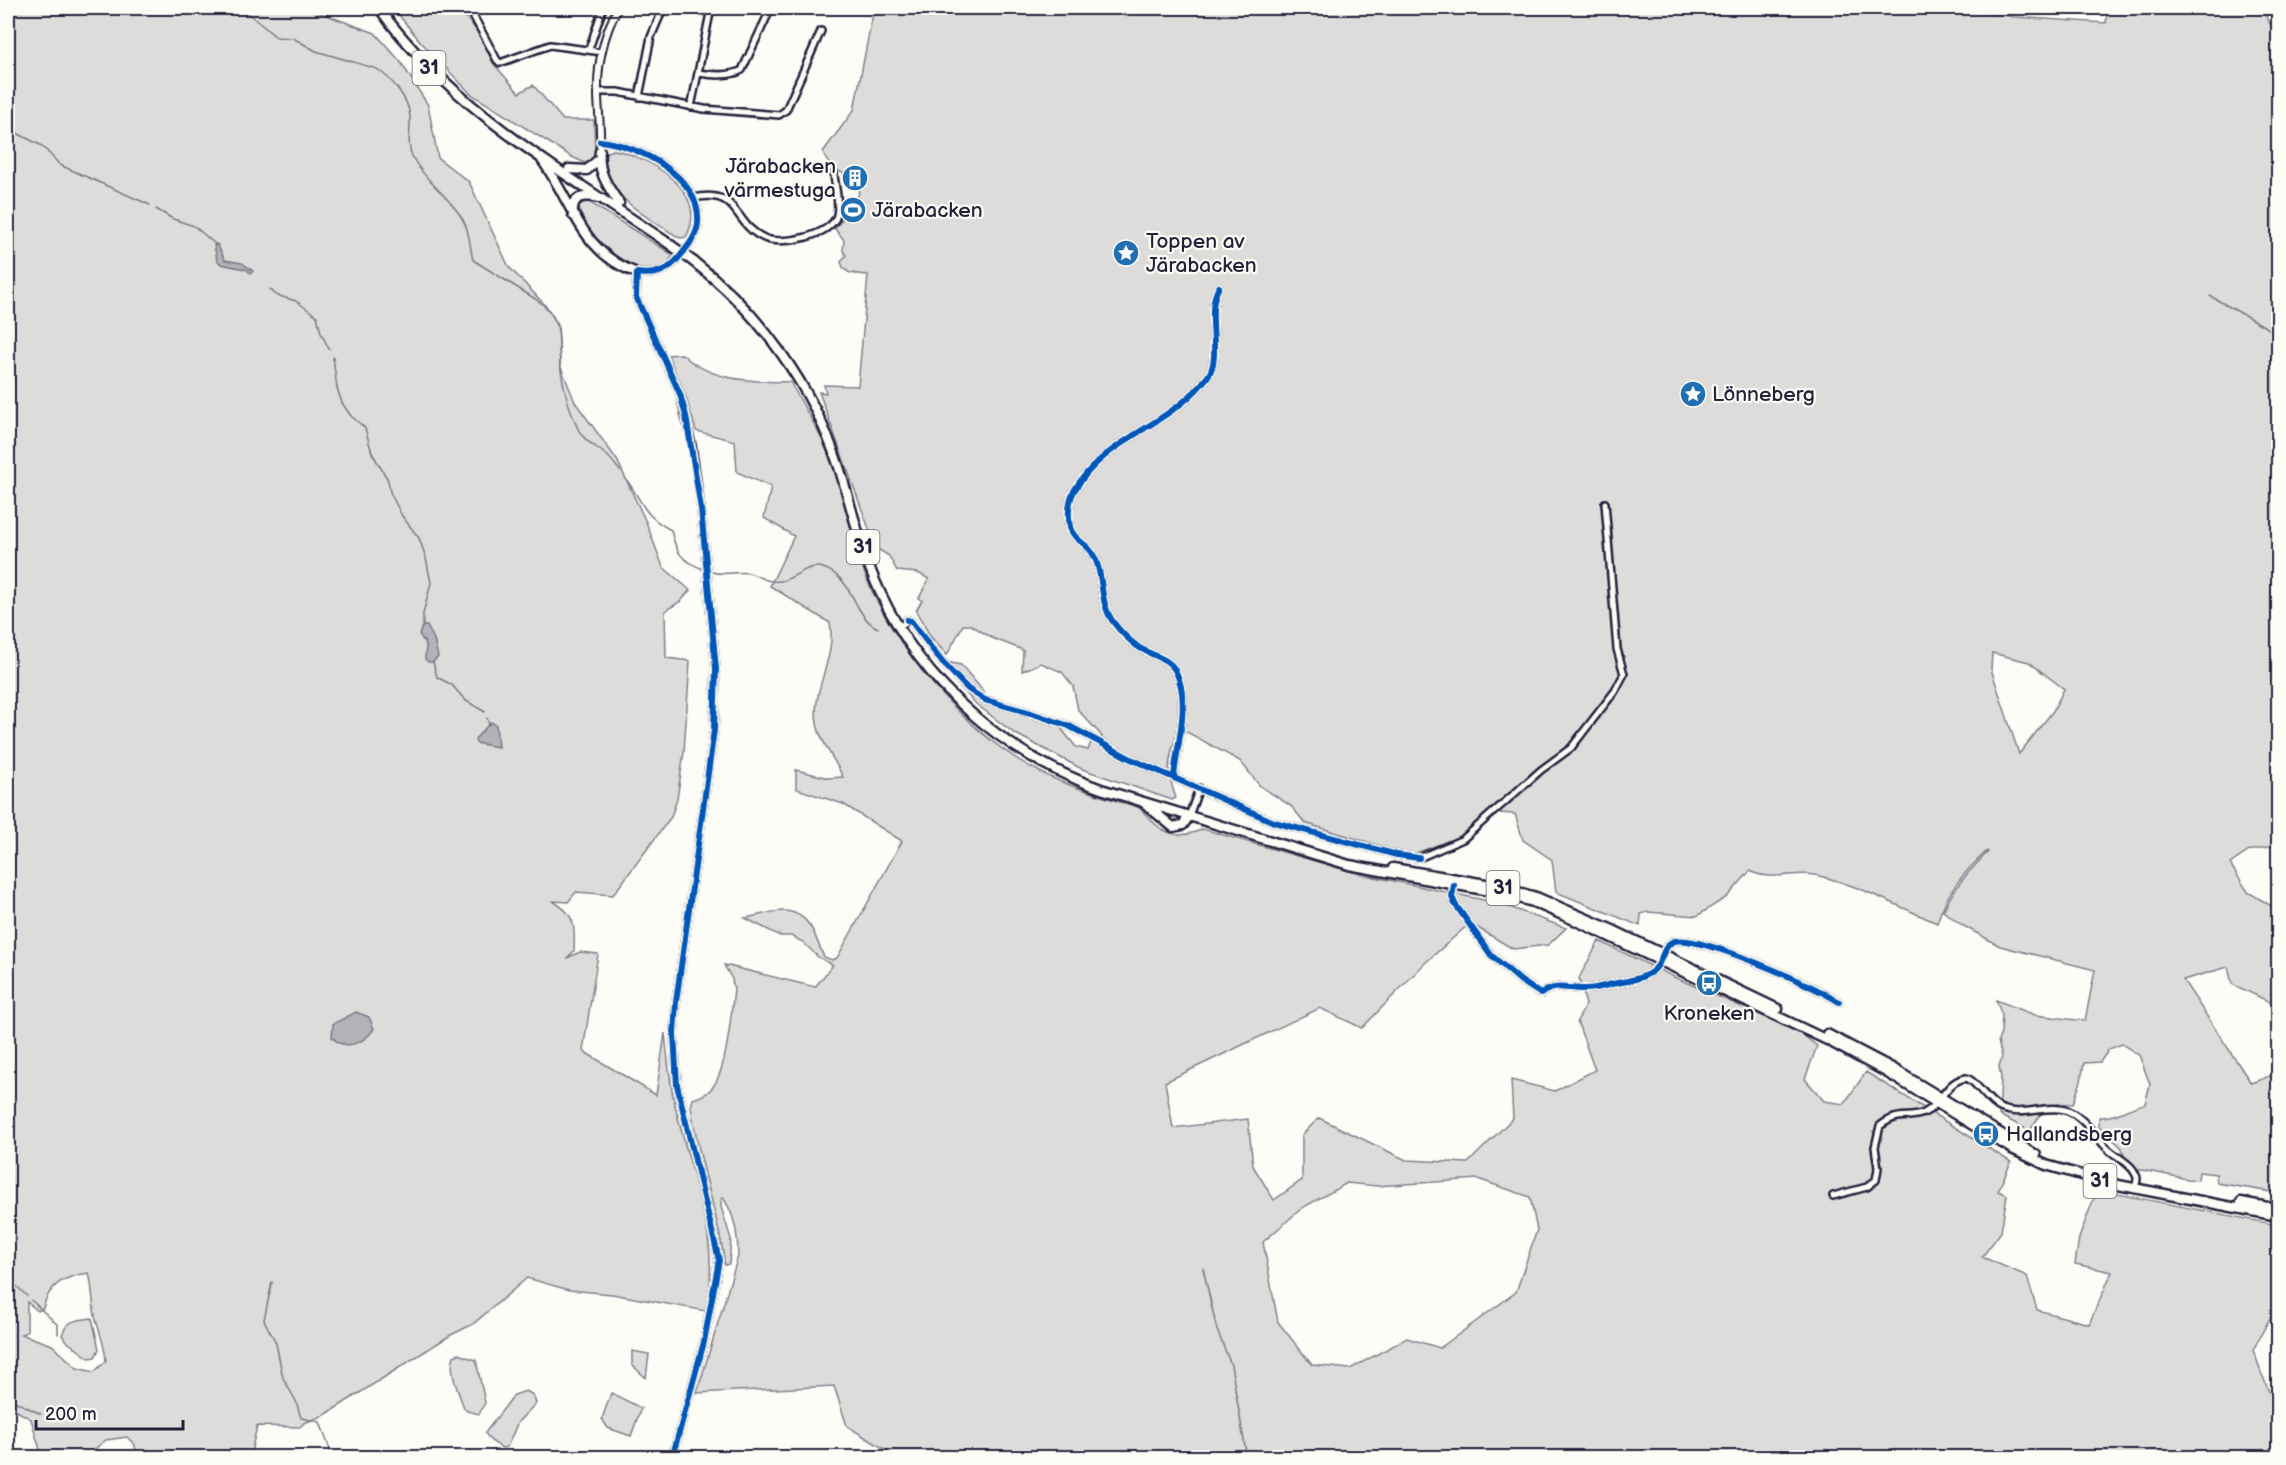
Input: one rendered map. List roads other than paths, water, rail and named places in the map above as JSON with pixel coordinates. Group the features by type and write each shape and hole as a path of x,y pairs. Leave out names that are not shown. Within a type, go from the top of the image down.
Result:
{"highway":[{"name":"31","path":"379,8 407,45 453,91 494,124 602,198 670,241"},
{"name":"31","path":"385,8 419,51 463,93 496,120 619,203 696,260 733,289 767,327 794,363 810,390 836,445 879,577 903,624 950,686 1012,738 1039,755 1088,778 1190,813 1361,868 1495,892 1533,903 1662,957"},
{"path":"538,155 555,180 582,231 600,252 620,266 637,273"},
{"path":"569,169 587,170 599,155"},
{"path":"599,155 604,178 619,203"},
{"path":"573,216 574,202 579,197 585,195 602,198"},
{"name":"31","path":"696,260 759,325 781,353 808,396 833,451 862,545 878,587 897,624 929,669 975,717 1023,751 1087,784 1141,801 1351,859 1518,891 1572,912 1829,1041 2031,1152 2091,1174 2278,1209"},
{"path":"1141,801 1173,827 1183,825 1190,813"},
{"name":"31","path":"1939,1100 2012,1149 2066,1172 2124,1186 2278,1216"}],"street":[{"path":"469,8 500,63 550,45 602,52"},
{"path":"589,49 603,8"},
{"path":"599,155 598,92 602,52 618,8"},
{"path":"692,107 711,8"},
{"path":"698,73 735,74 742,70 771,8"},
{"path":"639,97 651,37 662,11"},
{"path":"598,92 618,92 692,107 783,114 821,31"},
{"path":"600,141 628,147 654,158 679,179 693,198 697,212 697,230 675,263 660,273 637,273 636,297 680,394 692,445 704,531 716,669 714,730 676,1002 674,1034 677,1085 719,1260 704,1342 672,1458"},
{"path":"693,198 709,195 720,198 732,206 759,236 772,241 789,241 826,230 834,223 838,208 834,174"},
{"path":"1174,778 1181,740 1182,710 1176,674 1170,664 1138,647 1114,623 1104,603 1094,555 1072,532 1069,507 1075,490 1109,451 1183,401 1210,375 1214,358 1214,297 1219,287"},
{"path":"903,624 907,620 911,621 942,662 975,696 1069,726 1131,759 1274,822 1407,857 1419,858 1463,839 1541,770 1571,748 1616,690 1623,674 1617,649 1605,503"},
{"path":"1190,813 1199,788"},
{"path":"1454,885 1452,897 1455,904 1491,955 1521,981 1541,994 1557,987 1591,989 1646,975 1657,967 1672,942 1701,944 1786,975 1839,1002"},
{"path":"1833,1196 1867,1186 1876,1180 1878,1168 1875,1147 1880,1126 1893,1117 1924,1113 1939,1100 1951,1084 1966,1078 1973,1081 1990,1101 2005,1110 2025,1112 2057,1108 2070,1112 2082,1121 2109,1150 2133,1169 2137,1177 2136,1184"}],"waterway":[{"path":"236,8 250,15 276,37 293,38 316,51 377,69 394,84 407,103 410,122 409,143 418,167 460,215 468,233 473,260 537,300 553,316 558,332 564,386 578,429 586,440 609,458 620,471"},
{"path":"8,122 13,131 42,146 60,165 150,205"},
{"path":"156,209 173,219 194,226 216,246"},
{"path":"270,289 276,295 296,301 317,316 321,333 329,349"},
{"path":"2210,296 2278,334"},
{"path":"333,357 337,388 342,403 351,416 365,428 372,453 388,480 390,492 402,516 419,538 426,558 431,583 423,614 423,626"},
{"path":"626,479 649,514 671,530 677,550 684,559 703,569"},
{"path":"712,572 749,573 775,581 785,580 806,569 823,568 841,580 863,615 878,628"},
{"path":"433,662 437,677 452,685 465,700 485,712"},
{"path":"487,718 489,724"},
{"path":"1203,1268 1217,1330 1231,1365 1247,1458"},
{"path":"8,1278 27,1296"},
{"path":"272,1282 264,1320 276,1343 283,1378 296,1401 301,1418 320,1422 333,1458"},
{"path":"31,1300 58,1325 58,1334"},
{"path":"8,1398 41,1414"}],"place":[{"name":"Järabacken värmestuga","path":"855,178"},
{"name":"Järabacken","path":"853,210"},
{"name":"Toppen av Järabacken","path":"1126,253"},
{"name":"Lönneberg","path":"1693,394"},
{"name":"Kroneken","path":"1709,983"},
{"name":"Hallandsberg","path":"1986,1134"}]}
